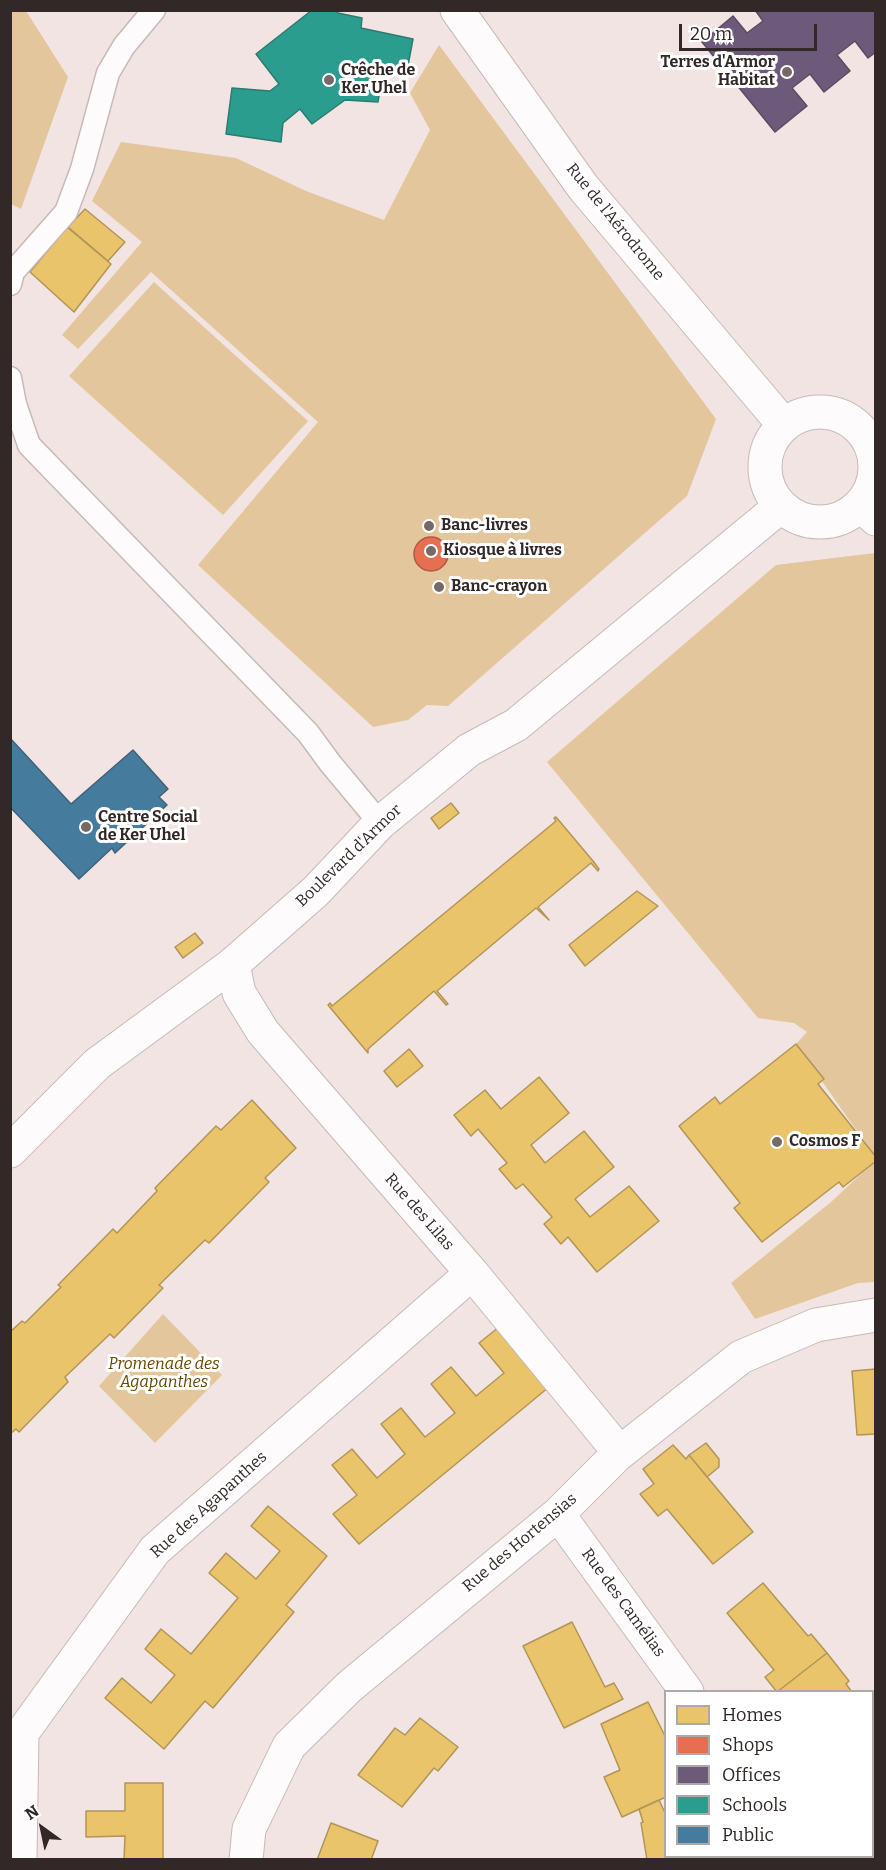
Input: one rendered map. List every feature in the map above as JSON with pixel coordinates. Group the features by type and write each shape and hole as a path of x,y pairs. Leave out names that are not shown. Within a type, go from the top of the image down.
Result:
{"street":[{"name":"Rue de l'Aérodrome","path":"457,10 583,186 784,425"},
{"path":"819,411 837,414 871,432 875,472 870,490 868,512 830,522 812,521 795,516 781,507 770,492 765,474 766,456 772,439 784,425 800,415 819,411"},
{"name":"Boulevard d'Armor","path":"10,1150 97,1064 233,964 316,891 380,823 469,750 516,725 781,507"},
{"name":"Rue des Lilas","path":"233,964 239,993 263,1032 472,1273 611,1442 618,1455"},
{"name":"Rue des Agapanthes","path":"20,1860 22,1733 155,1550 472,1273"},
{"name":"Rue des Hortensias","path":"246,1860 249,1829 289,1746 358,1680 558,1514 618,1455 741,1357 816,1325 876,1315"},
{"name":"Rue des Camélias","path":"558,1514 686,1690"}],"lane":[{"path":"10,284 13,272 66,212 82,169 108,73 124,46 154,10"},
{"path":"10,378 15,404 29,445 308,733 380,823"}],"green space":[{"path":"11,10 26,11 68,77 21,209 11,204"},
{"path":"439,45 716,419 687,496 448,706 427,705 408,720 373,727 198,565 318,422 151,272 78,349 62,335 142,242 92,201 121,142 236,158 306,191 384,220 430,130 410,93"},
{"path":"154,282 308,421 223,515 69,376"},
{"path":"875,553 875,1157 796,1044 807,1032 794,1023 758,1018 547,762 776,565"},
{"path":"875,1161 875,1282 858,1283 755,1319 731,1283 831,1202"},
{"name":"Promenade des Agapanthes","path":"163,1314 222,1375 155,1443 99,1386"}],"building: Homes":[{"path":"85,209 125,242 108,261 68,227"},
{"path":"67,227 111,264 74,312 30,272"},
{"path":"451,803 459,813 439,829 431,818"},
{"path":"556,817 593,861 598,871 591,863 538,907 549,920 536,908 437,991 448,1004 446,1005 434,991 368,1049 368,1053 328,1005 330,1003 332,1006 556,821 554,818"},
{"path":"637,891 658,906 585,966 569,945"},
{"path":"195,933 203,943 183,958 175,947"},
{"name":"Cosmos F","path":"796,1044 824,1079 818,1084 876,1157 876,1161 843,1187 839,1182 762,1242 734,1208 740,1203 679,1126 715,1097 720,1104"},
{"path":"409,1049 423,1066 397,1087 384,1071"},
{"path":"539,1077 569,1113 531,1145 545,1163 584,1131 614,1167 575,1199 590,1217 629,1186 659,1221 597,1272 568,1237 561,1244 544,1224 552,1217 523,1184 516,1189 499,1169 507,1163 478,1129 471,1136 454,1115 485,1090 501,1109"},
{"path":"252,1100 296,1148 265,1178 269,1182 209,1243 205,1240 159,1285 163,1288 114,1338 110,1334 65,1377 68,1382 19,1432 16,1429 10,1434 10,1332 22,1321 25,1323 61,1287 58,1285 113,1229 117,1233 157,1191 155,1188 216,1126 221,1130"},
{"path":"499,1327 549,1387 359,1544 333,1514 357,1495 332,1465 352,1449 377,1478 405,1454 381,1424 401,1408 425,1437 455,1413 431,1384 451,1367 476,1396 504,1373 479,1343"},
{"path":"876,1369 876,1434 857,1435 852,1371"},
{"path":"706,1443 719,1459 719,1467 707,1477 689,1455"},
{"path":"673,1445 686,1459 689,1455 753,1532 713,1564 667,1509 658,1516 640,1494 654,1484 643,1469"},
{"path":"268,1506 327,1556 286,1605 294,1612 213,1708 205,1701 164,1749 105,1698 122,1678 151,1703 175,1675 145,1649 161,1629 191,1654 238,1598 209,1573 226,1553 256,1579 280,1551 251,1526"},
{"path":"763,1583 808,1636 811,1634 827,1653 780,1690 775,1690 765,1677 774,1670 727,1613"},
{"path":"572,1622 605,1687 614,1683 623,1699 564,1728 523,1646"},
{"path":"827,1653 849,1681 846,1684 850,1690 780,1690"},
{"path":"648,1702 664,1734 664,1798 622,1817 604,1777 620,1770 601,1724"},
{"path":"420,1718 458,1747 438,1771 434,1768 402,1807 358,1775 395,1728 405,1735"},
{"path":"125,1783 163,1783 163,1860 124,1860 125,1836 86,1837 86,1811 125,1811"},
{"path":"659,1800 664,1811 664,1858 700,1858 700,1860 647,1860 641,1823 643,1822 639,1809"},
{"path":"874,1808 876,1808 876,1860 853,1860 853,1858 874,1858"},
{"path":"331,1823 378,1841 371,1860 317,1860"}],"building: Shops":[{"name":"Kiosque à livres","path":"431,537 443,542 448,554 443,566 431,571 419,566 414,554 419,542"}],"building: Offices":[{"name":"Terres d'Armor Habitat","path":"755,10 876,10 876,52 868,58 855,41 837,55 850,71 824,92 810,74 792,88 807,106 775,132 702,42 733,16 747,33 763,21"}],"building: Schools":[{"name":"Crêche de Ker Uhel","path":"312,10 336,10 338,13 362,18 361,28 413,39 406,76 383,72 378,102 345,100 312,124 300,109 283,123 281,142 226,134 232,88 270,91 279,84 256,54"}],"building: Public":[{"name":"Centre Social de Ker Uhel","path":"10,738 71,804 133,750 168,789 159,797 167,805 115,853 112,848 79,879 10,807"}],"place":[{"name":"Terres d'Armor Habitat","path":"787,72"},
{"name":"Crêche de Ker Uhel","path":"329,80"},
{"name":"Banc-livres","path":"429,526"},
{"name":"Kiosque à livres","path":"431,551"},
{"name":"Banc-crayon","path":"439,587"},
{"name":"Centre Social de Ker Uhel","path":"86,827"},
{"name":"Cosmos F","path":"777,1142"}]}
